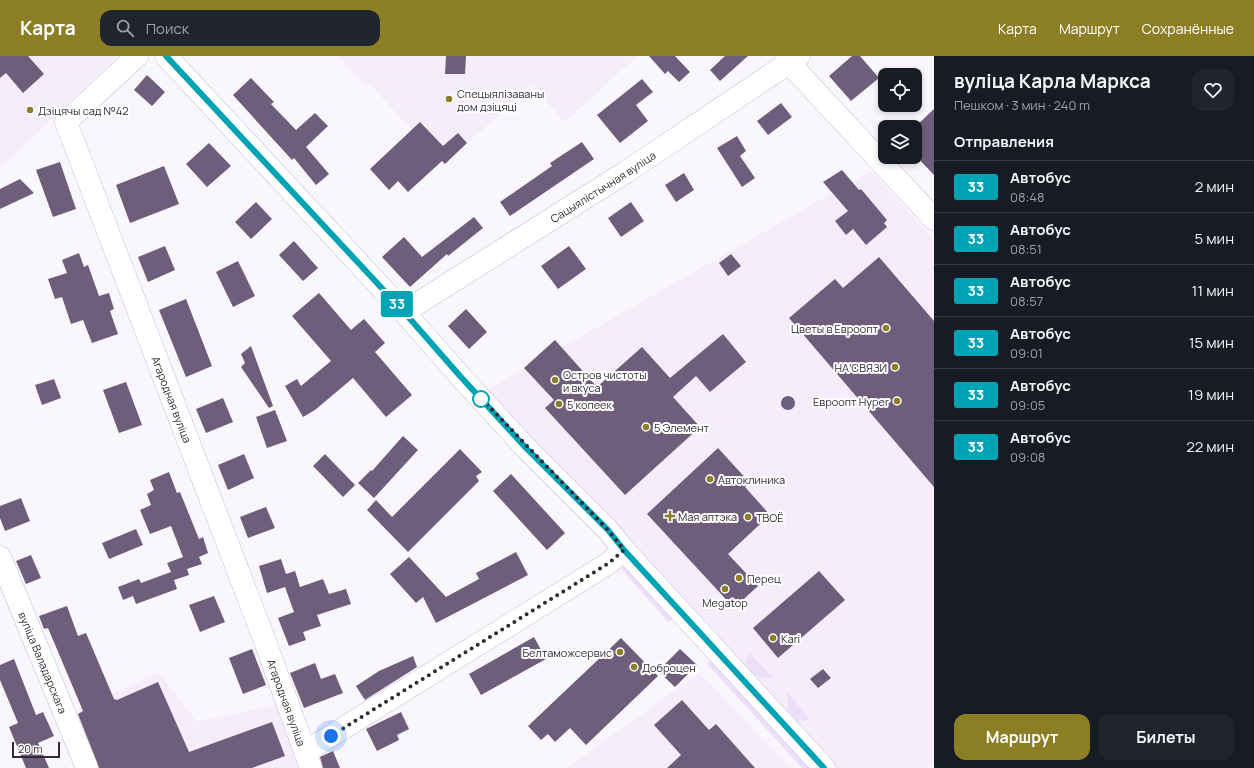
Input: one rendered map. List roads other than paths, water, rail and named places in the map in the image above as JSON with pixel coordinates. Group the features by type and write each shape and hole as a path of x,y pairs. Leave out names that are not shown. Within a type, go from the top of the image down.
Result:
{"street":[{"name":"Агародная вуліца","path":"137,56 66,122 260,629 308,760"},
{"path":"166,56 404,312 526,448 608,530 624,550 824,768"},
{"path":"791,58 934,219"},
{"name":"Сацыялістычная вуліца","path":"404,312 626,172 791,58"},
{"path":"308,760 609,563 624,550"},
{"name":"вуліца Валадарскага","path":"0,557 87,768"}],"place":[{"name":"Спецыялізаваны дом дзіцяці","path":"449,99"},
{"name":"Дзіцячы сад №42","path":"30,110"},
{"name":"Цветы в Евроопт","path":"886,328"},
{"name":"НАʼСВЯЗИ","path":"895,367"},
{"name":"Остров чистоты и вкуса","path":"555,380"},
{"name":"Евроопт Hyper","path":"897,401"},
{"name":"5 копеек","path":"559,404"},
{"name":"5 Элемент","path":"646,427"},
{"name":"Автоклиника","path":"710,479"},
{"name":"Мая аптэка","path":"670,516"},
{"name":"ТВОЁ","path":"748,517"},
{"name":"Перец","path":"739,578"},
{"name":"Megatop","path":"725,589"},
{"name":"Kari","path":"773,638"},
{"name":"Белтаможсервис","path":"620,652"},
{"name":"Доброцен","path":"634,667"}]}
